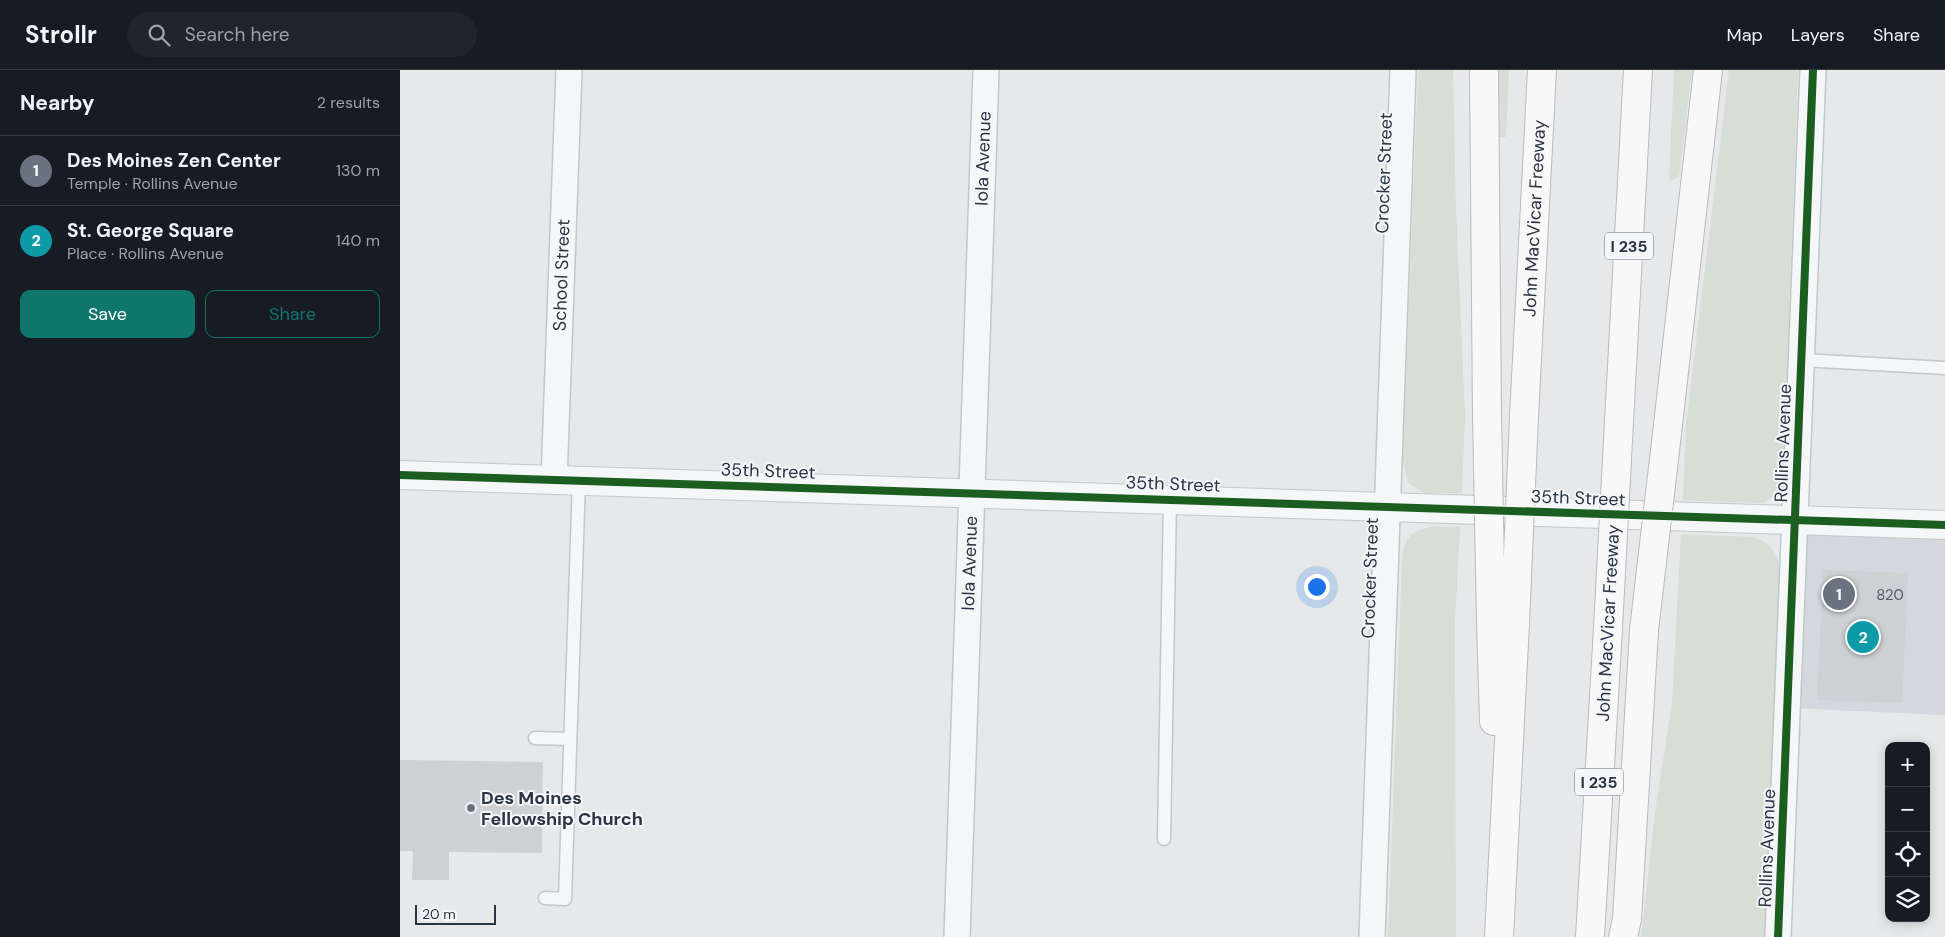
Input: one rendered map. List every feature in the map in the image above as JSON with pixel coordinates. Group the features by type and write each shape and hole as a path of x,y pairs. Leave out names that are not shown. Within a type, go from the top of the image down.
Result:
{"highway":[{"path":"1484,70 1487,415 1503,623"},
{"name":"John MacVicar Freeway","path":"1499,930 1503,623 1524,417 1542,70"},
{"name":"John MacVicar Freeway","path":"1590,937 1638,70"},
{"path":"1622,937 1627,919 1644,630 1708,70"}],"street":[{"name":"School Street","path":"566,480 569,70"},
{"name":"Iola Avenue","path":"957,937 986,70"},
{"name":"Crocker Street","path":"1372,937 1403,70"},
{"name":"Rollins Avenue","path":"1778,937 1813,70"},
{"name":"35th Street","path":"400,475 1388,506 1945,526"}],"lane":[{"path":"1802,360 1945,368"},
{"path":"545,898 565,899 570,739 566,671 569,600 566,480"},
{"path":"1164,839 1170,499"},
{"path":"535,738 570,739"}],"shaded area":[{"path":"1418,70 1453,70 1456,211 1465,414 1462,493 1425,493 1408,483 1403,461"},
{"path":"1496,70 1509,70 1506,137 1497,137"},
{"path":"1674,70 1692,70 1679,177 1669,181"},
{"path":"1729,70 1798,70 1783,482 1777,494 1763,503 1683,500 1686,425"},
{"path":"1795,520 1945,525 1945,715 1788,708"},
{"path":"1433,526 1460,527 1455,620 1456,937 1388,937 1402,559 1405,545 1410,536 1419,530"},
{"path":"1681,534 1752,537 1770,546 1776,554 1780,565 1764,937 1641,937 1655,812 1672,703"}],"building":[{"path":"1823,570 1908,573 1902,703 1817,700"},
{"name":"Des Moines Fellowship Church","path":"400,760 543,762 542,821 543,813 552,814 552,827 542,826 542,853 449,852 449,880 412,880 413,851 400,851"}],"cycle path":[{"path":"1778,937 1813,70"},
{"path":"400,475 1945,525"}],"place":[{"name":"Des Moines Zen Center","path":"1839,594"},
{"name":"St. George Square","path":"1863,637"},
{"name":"Des Moines Fellowship Church","path":"471,808"}]}
